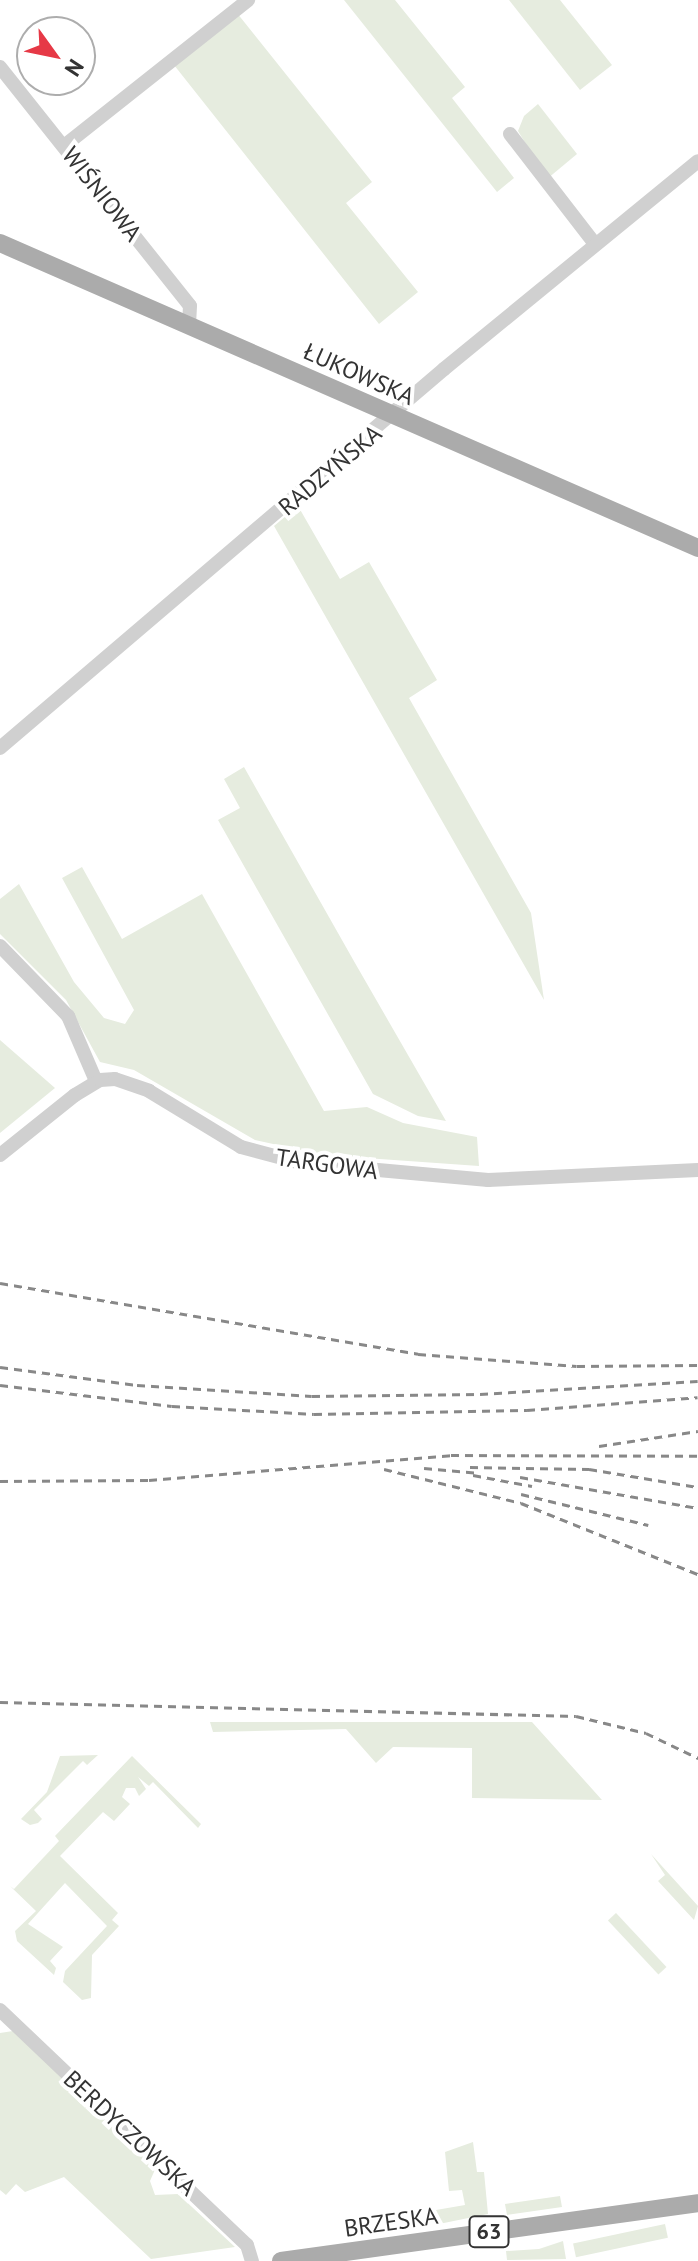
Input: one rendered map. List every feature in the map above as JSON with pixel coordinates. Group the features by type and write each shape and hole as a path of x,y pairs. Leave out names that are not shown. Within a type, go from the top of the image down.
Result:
{"main road":[{"name":"ŁUKOWSKA","path":"0,243 698,548"},
{"name":"BRZESKA","path":"281,2261 698,2203"}],"street":[{"path":"64,146 248,0"},
{"name":"WIŚNIOWA","path":"0,67 190,306 189,325"},
{"path":"510,134 595,244"},
{"name":"RADZYŃSKA","path":"0,748 595,244 698,161"},
{"path":"0,946 68,1016 96,1081 0,1155"},
{"name":"TARGOWA","path":"96,1081 115,1079 149,1091 253,1152 331,1168 488,1180 698,1170"},
{"name":"BERDYCZOWSKA","path":"0,2010 247,2245 252,2261"}],"shaded area":[{"path":"344,0 395,0 465,87 452,98 514,178 497,192"},
{"path":"509,0 560,0 612,65 580,90"},
{"path":"237,13 372,182 346,203 418,292 379,324 174,65"},
{"path":"538,104 577,154 547,179 518,131 524,116"},
{"path":"298,506 340,579 369,562 437,680 409,698 531,913 544,1000 274,526"},
{"path":"244,767 446,1121 418,1116 373,1094 218,820 240,808 224,779"},
{"path":"82,867 122,939 202,894 324,1111 367,1107 403,1123 477,1137 479,1166 323,1155 255,1140 134,1070 100,1062 66,1000 0,934 0,899 19,884 74,982 104,1018 125,1024 134,1010 62,878"},
{"path":"0,1040 55,1088 0,1133"},
{"path":"210,1722 532,1722 602,1800 472,1798 472,1748 393,1747 376,1763 346,1729 213,1732"},
{"path":"98,1755 87,1765 83,1761 34,1810 42,1819 38,1823 30,1825 21,1819 47,1792 60,1756"},
{"path":"132,1756 201,1824 198,1828 153,1782 149,1786 138,1777 146,1789 139,1796 135,1788 126,1788 122,1797 130,1804 114,1821 103,1812 60,1856 118,1913 112,1920 119,1926 92,1955 91,1998 82,2000 63,1982 65,1971 107,1926 65,1883 28,1924 63,1947 50,1961 56,1968 54,1975 17,1941 15,1931 36,1911 10,1886 14,1889 59,1841 55,1836"},
{"path":"651,1854 698,1906 694,1920 658,1881 665,1875"},
{"path":"616,1913 666,1967 658,1975 608,1921"},
{"path":"13,2031 157,2165 150,2181 155,2195 178,2194 235,2247 151,2259 64,2177 25,2192 16,2184 6,2195 0,2190 0,2033"},
{"path":"473,2142 477,2172 484,2172 488,2214 439,2224 436,2210 465,2205 462,2190 449,2191 445,2152"},
{"path":"502,2188 505,2204 560,2196 562,2207 507,2215"},
{"path":"665,2224 668,2238 576,2257 573,2244"},
{"path":"563,2241 566,2259 507,2260 506,2251 539,2249"}],"railway":[{"path":"0,1283 418,1354 577,1366 698,1365"},
{"path":"0,1367 137,1385 312,1396 480,1394 698,1381"},
{"path":"0,1385 172,1406 314,1414 527,1410 698,1397"},
{"path":"599,1446 698,1431"},
{"path":"0,1481 149,1480 451,1455 698,1456"},
{"path":"470,1467 589,1469 698,1487"},
{"path":"424,1468 480,1473"},
{"path":"384,1469 521,1503 698,1574"},
{"path":"473,1475 532,1486"},
{"path":"520,1477 698,1508"},
{"path":"521,1494 648,1525"},
{"path":"0,1702 576,1716 646,1733 698,1758"}]}
